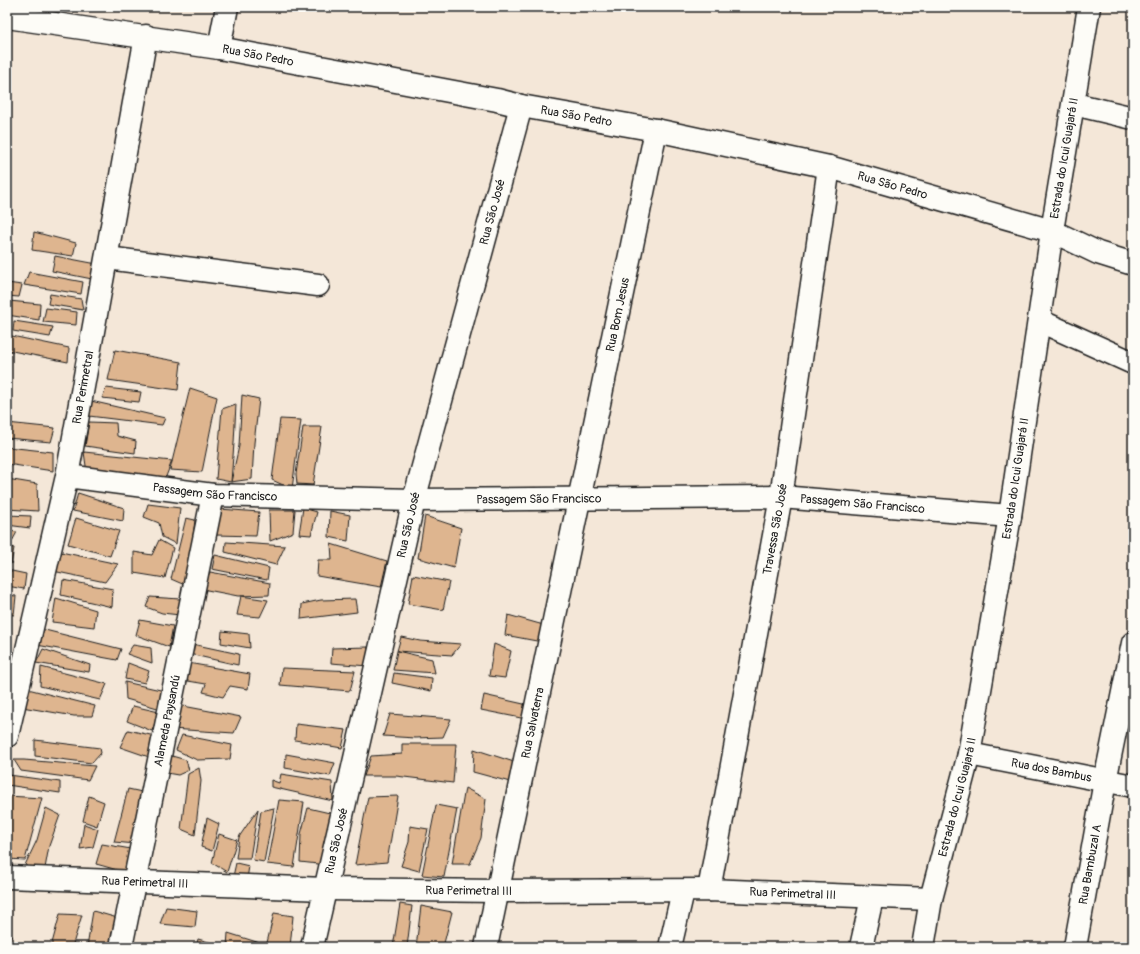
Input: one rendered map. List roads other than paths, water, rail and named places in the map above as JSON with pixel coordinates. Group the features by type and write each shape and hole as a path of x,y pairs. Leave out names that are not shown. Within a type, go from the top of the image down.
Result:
{"street":[{"path":"218,48 227,7"},
{"name":"Estrada do Icui Guajará II","path":"923,947 932,899 969,754 1010,516 1040,321 1052,231 1089,7"},
{"name":"Rua São Pedro","path":"7,17 146,36 218,48 497,100 521,106 656,130 829,167 1052,231 1098,252 1133,264"},
{"name":"Rua Perimetral","path":"7,736 67,476 146,36"},
{"path":"1074,104 1133,118"},
{"name":"Rua São José","path":"312,947 414,500 521,106"},
{"name":"Rua Bom Jesus","path":"578,499 656,130"},
{"name":"Travessa São José","path":"709,890 781,497 829,167"},
{"path":"107,258 318,285"},
{"path":"1040,321 1133,363"},
{"name":"Passagem São Francisco","path":"67,476 213,495 414,500 781,497 1010,516"},
{"name":"Alameda Paysandú","path":"121,947 213,495"},
{"name":"Rua Salvaterra","path":"486,947 578,499"},
{"name":"Rua Bambuzal A","path":"1075,947 1105,781 1133,643"},
{"name":"Rua dos Bambus","path":"969,754 1133,786"},
{"name":"Rua Perimetral III","path":"7,877 133,883 325,889 498,891 709,890 872,898 932,899"},
{"path":"670,947 683,890"},
{"path":"861,947 872,898"}]}
